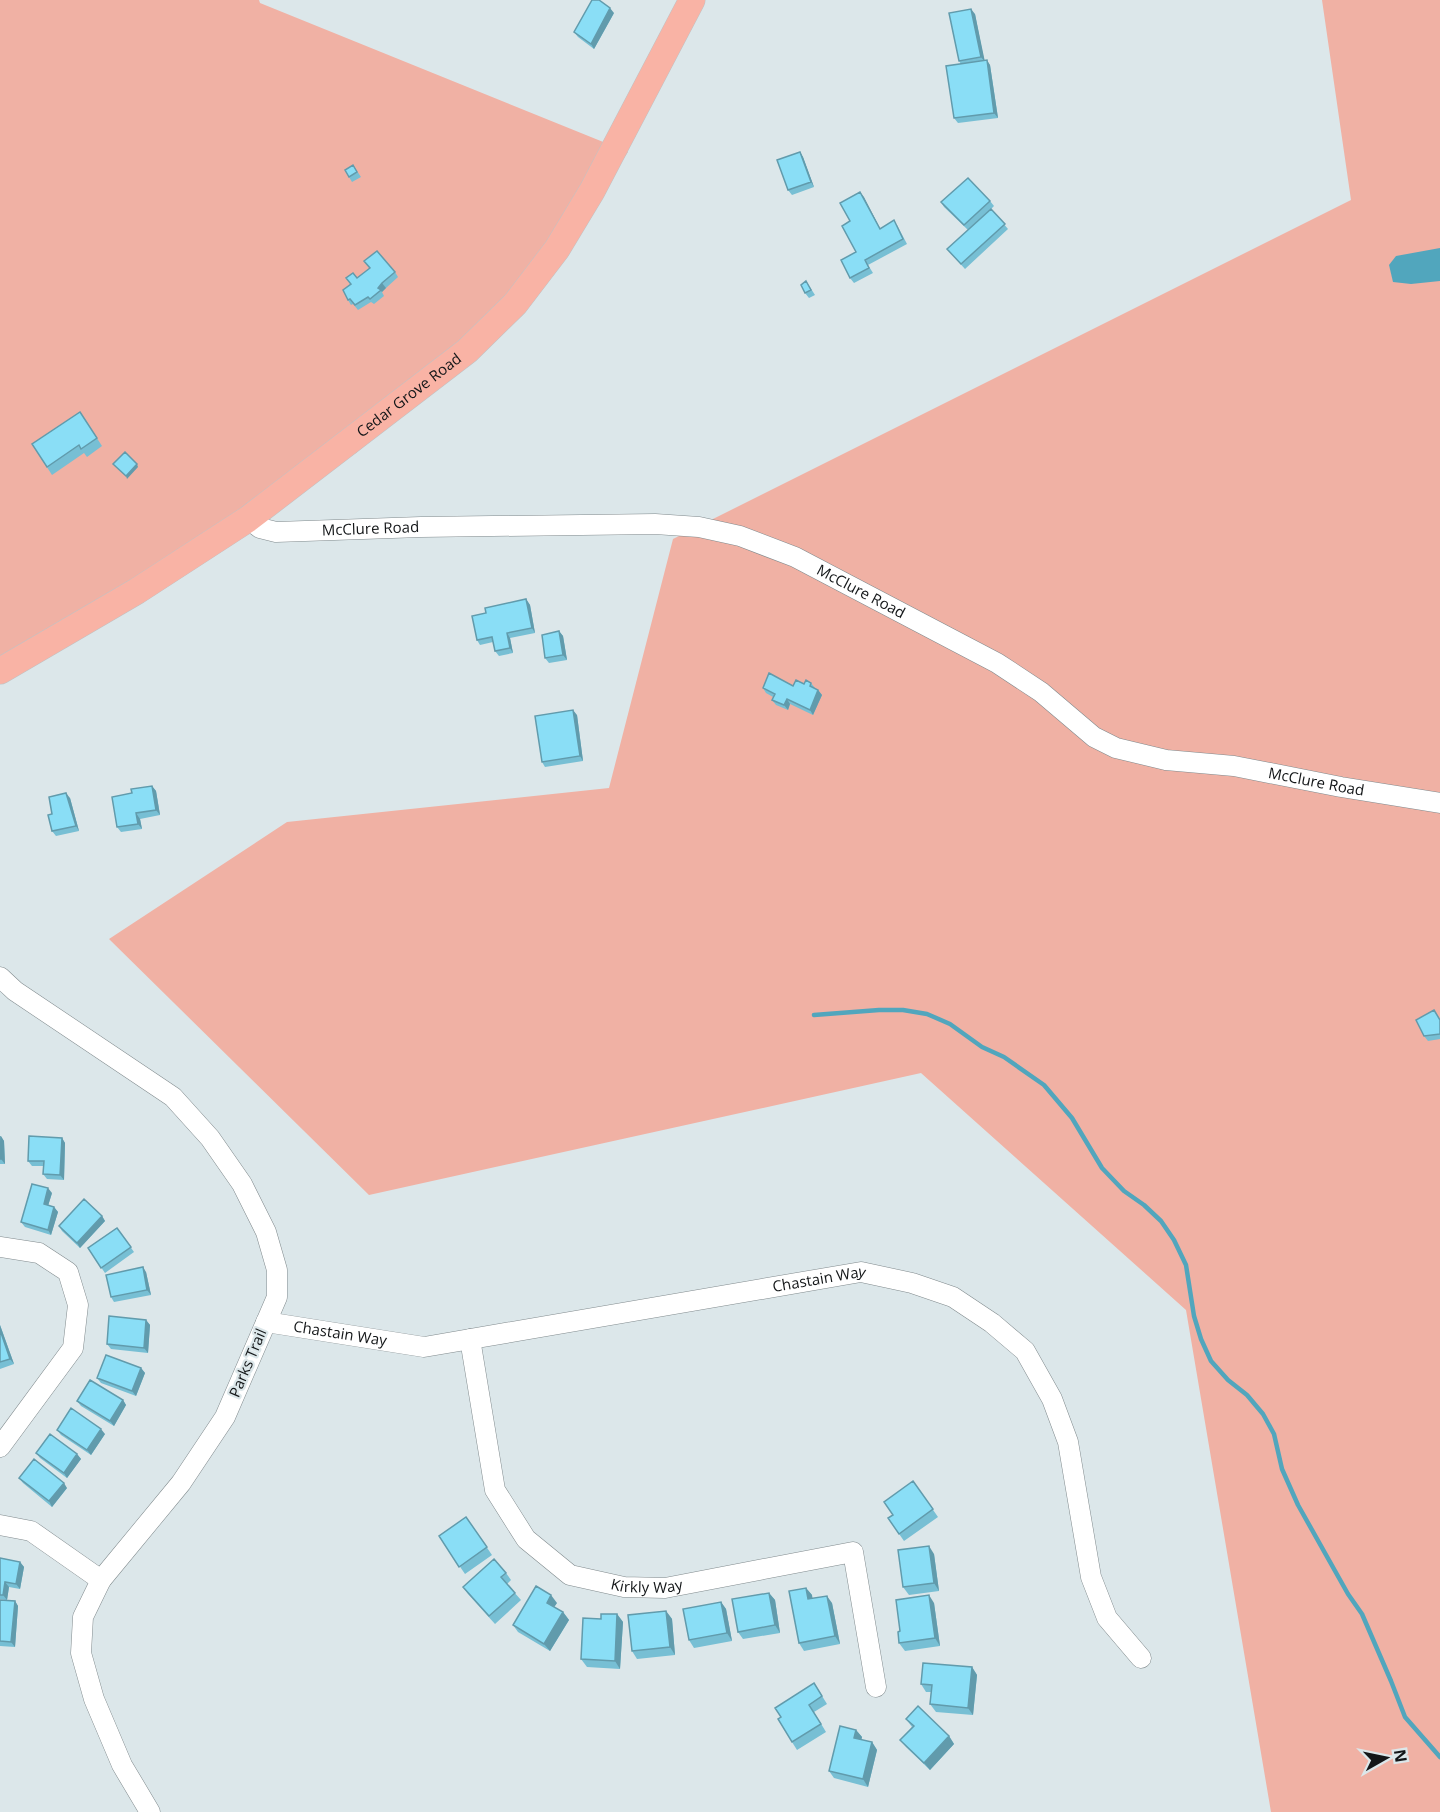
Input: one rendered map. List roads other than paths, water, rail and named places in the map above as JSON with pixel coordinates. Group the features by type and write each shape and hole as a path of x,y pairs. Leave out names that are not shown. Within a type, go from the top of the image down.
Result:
{"main road":[{"name":"Cedar Grove Road","path":"0,670 137,591 248,519 467,351 515,304 558,249 592,191 692,0"}],"street":[{"name":"McClure Road","path":"248,519 260,528 276,532 442,526 656,524 699,527 740,536 795,557 997,663 1041,692 1094,737 1116,748 1166,760 1234,766 1440,803"},
{"name":"Parks Trail","path":"0,977 15,991 173,1097 210,1138 242,1185 266,1232 277,1270 277,1297 225,1417 180,1483 101,1580 83,1617 81,1653 93,1699 122,1765 150,1812"},
{"path":"0,1247 39,1253 68,1272 78,1305 73,1348 0,1447"},
{"name":"Chastain Way","path":"266,1322 424,1347 861,1272 912,1283 953,1297 992,1323 1025,1351 1052,1400 1068,1442 1091,1577 1107,1618 1140,1658"},
{"name":"Kirkly Way","path":"470,1340 495,1490 526,1539 570,1575 624,1587 665,1588 853,1552 876,1687"},
{"path":"0,1525 31,1531 101,1580"}],"water":[{"path":"1440,248 1440,281 1411,284 1393,282 1389,265 1396,256"}],"waterway":[{"path":"814,1015 903,1010 927,1014 950,1024 982,1047 1004,1057 1044,1085 1072,1118 1102,1168 1124,1191 1161,1221 1174,1240 1186,1265 1194,1316 1211,1361 1228,1380 1247,1395 1263,1414 1274,1434 1282,1469 1298,1505 1348,1594 1362,1614 1405,1717 1440,1757"}]}
